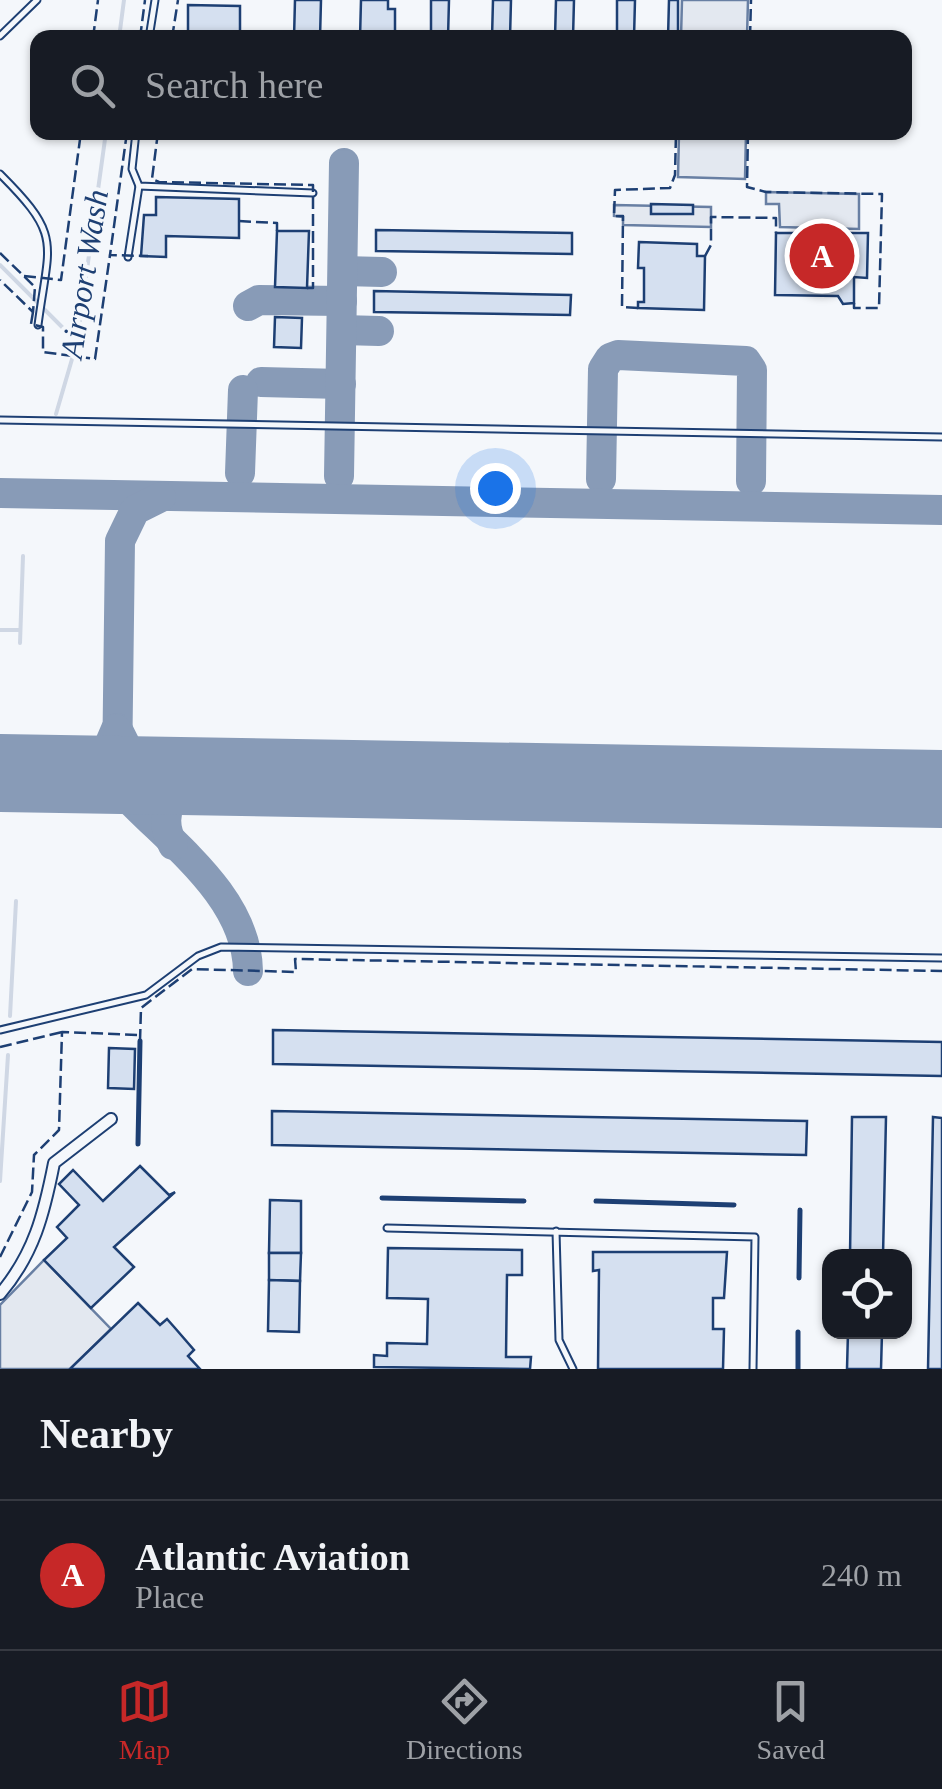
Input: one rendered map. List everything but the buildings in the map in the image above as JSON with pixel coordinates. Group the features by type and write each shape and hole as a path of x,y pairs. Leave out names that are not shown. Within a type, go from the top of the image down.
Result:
{"street":[{"path":"0,1294 26,1261 43,1220 54,1163 111,1119"}],"lane":[{"path":"0,36 37,0"},
{"path":"151,30 155,0"},
{"path":"128,257 139,186 132,168 135,140"},
{"path":"0,174 34,208 46,229 38,325"},
{"path":"139,186 313,193"},
{"path":"0,420 942,437"},
{"path":"0,1030 146,995 198,956 221,947 942,958"},
{"path":"386,1228 754,1237 752,1369"},
{"path":"556,1231 559,1340 573,1369"}],"shaded area":[{"path":"682,0 748,0 747,30 681,30"},
{"path":"679,140 746,140 745,179 678,177"},
{"path":"766,192 859,194 859,229 780,227 779,204 766,204"},
{"path":"614,205 711,207 711,227 623,225 623,217 614,216"},
{"path":"44,1260 111,1329 70,1369 0,1369 0,1305"}],"waterway":[{"name":"Airport Wash","path":"120,30 124,0"},
{"name":"Airport Wash","path":"56,414 77,342 105,140"},
{"path":"0,265 77,342"},
{"path":"20,643 23,556"},
{"path":"0,630 20,630"},
{"path":"10,1016 16,901"},
{"path":"0,1181 8,1055"}],"taxiway":[{"path":"339,476 344,163"},
{"path":"343,271 382,272"},
{"path":"248,306 259,300 342,301"},
{"path":"342,330 379,331"},
{"path":"601,479 603,369 610,358 618,355 746,361 752,370 751,481"},
{"path":"261,382 341,384"},
{"path":"240,473 243,390"},
{"path":"0,493 942,510"},
{"path":"161,497 135,510 120,541 117,774 127,797 186,854 222,897 244,945 248,971"},
{"path":"117,728 132,758 165,775"},
{"path":"73,774 107,750 116,729"},
{"path":"173,845 166,821 171,802 186,787 207,776"}],"runway":[{"path":"0,773 942,789"}],"fence":[{"path":"94,30 98,0"},
{"path":"141,30 145,0"},
{"path":"173,30 178,0"},
{"path":"750,30 751,0"},
{"path":"24,276 61,280 80,140"},
{"path":"126,140 110,255 148,256"},
{"path":"157,140 152,179 159,182 313,185 313,288 307,288"},
{"path":"638,308 622,307 623,216 614,216 615,190 670,188 675,175 676,140"},
{"path":"748,140 747,187 766,192 882,194 879,308 854,308 854,303"},
{"path":"705,256 711,245 711,217 776,218 776,233"},
{"path":"239,221 277,223 277,231"},
{"path":"0,253 35,287 33,312 0,280"},
{"path":"33,312 31,324 43,327 43,352 95,359 110,255"},
{"path":"140,1041 141,1008 192,969 296,972 295,959 942,971"},
{"path":"0,1047 62,1032"},
{"path":"0,1257 32,1192 34,1155 59,1130 62,1032 140,1035"}],"wall":[{"path":"138,1144 140,1041"},
{"path":"382,1198 524,1201"},
{"path":"596,1201 734,1205"},
{"path":"799,1278 800,1210"},
{"path":"798,1332 798,1369"}],"place":[{"name":"Atlantic Aviation","path":"822,256"}]}
